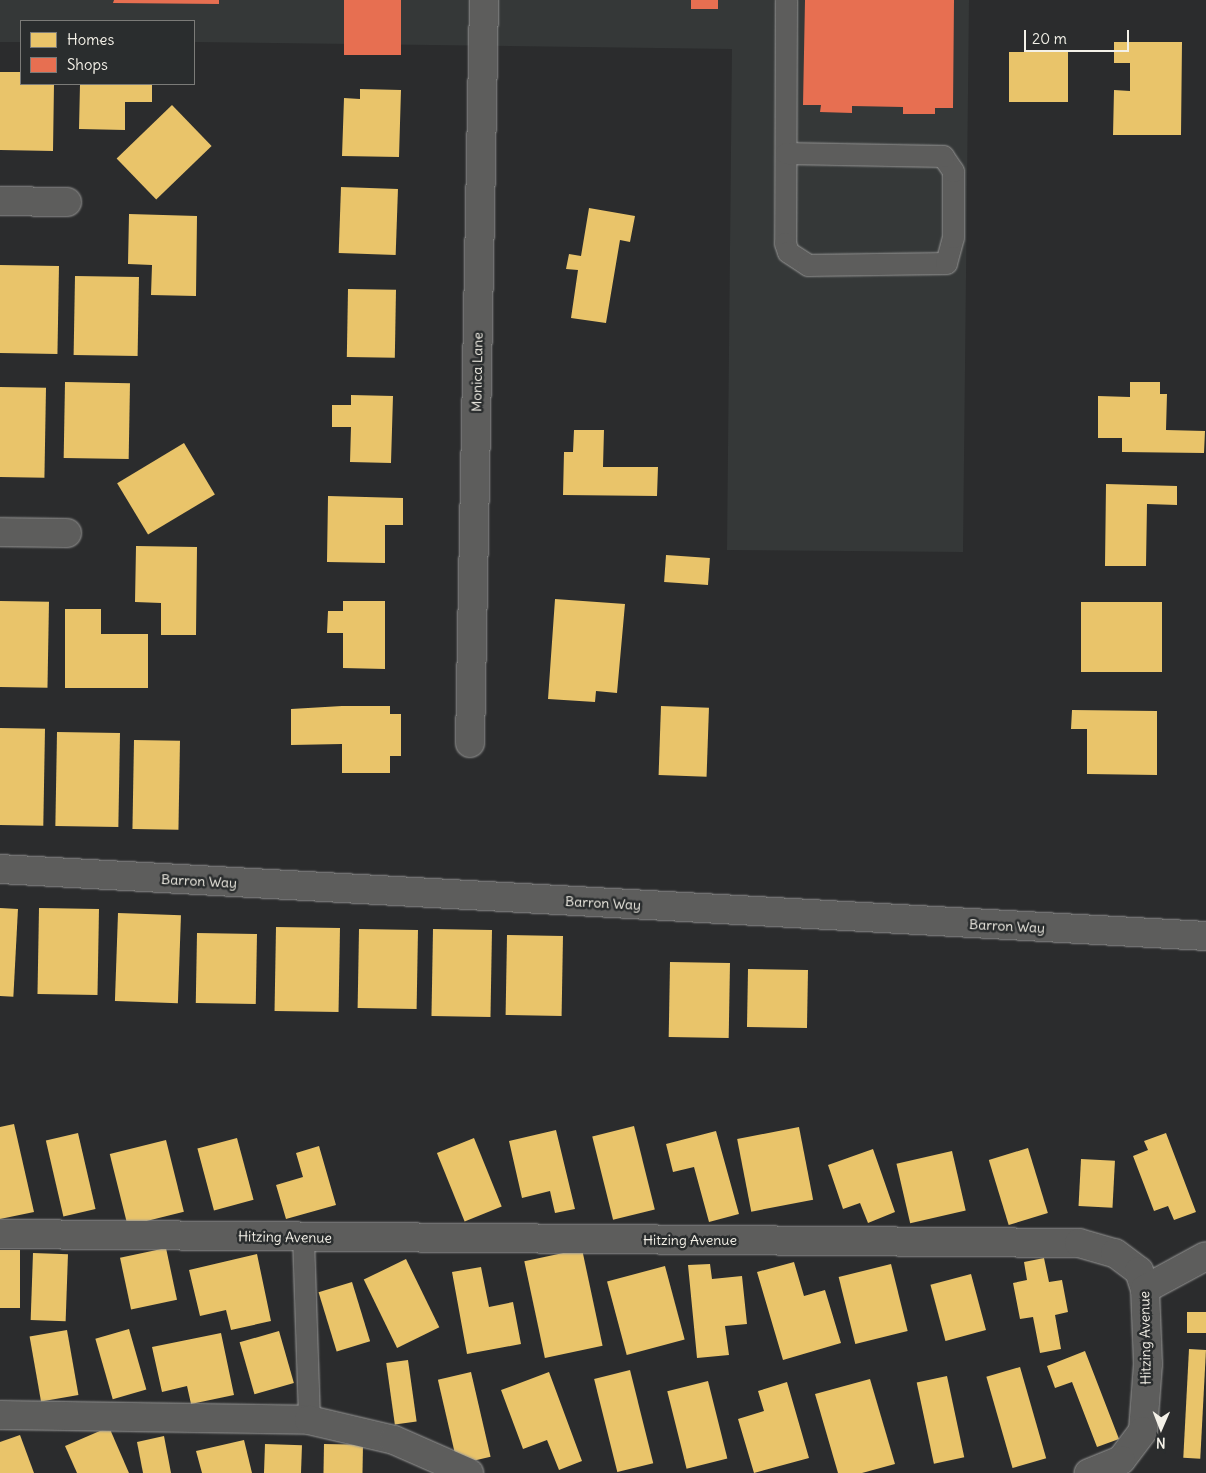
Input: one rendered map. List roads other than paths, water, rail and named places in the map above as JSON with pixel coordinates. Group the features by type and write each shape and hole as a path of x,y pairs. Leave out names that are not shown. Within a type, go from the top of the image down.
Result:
{"street":[{"name":"Monica Lane","path":"470,743 484,0"},
{"path":"0,201 67,202"},
{"path":"0,532 67,533"},
{"name":"Barron Way","path":"0,869 1206,936"},
{"name":"Hitzing Avenue","path":"0,1234 1079,1243 1115,1253 1139,1271 1145,1288 1148,1364 1143,1431 1123,1466 1089,1473"},
{"path":"1145,1288 1206,1256"},
{"path":"0,1415 309,1420 394,1440 469,1473"}],"lane":[{"path":"786,0 785,243 796,258 808,265 946,263 953,238 952,172 943,156 786,154"},
{"path":"303,1237 309,1420"}]}
